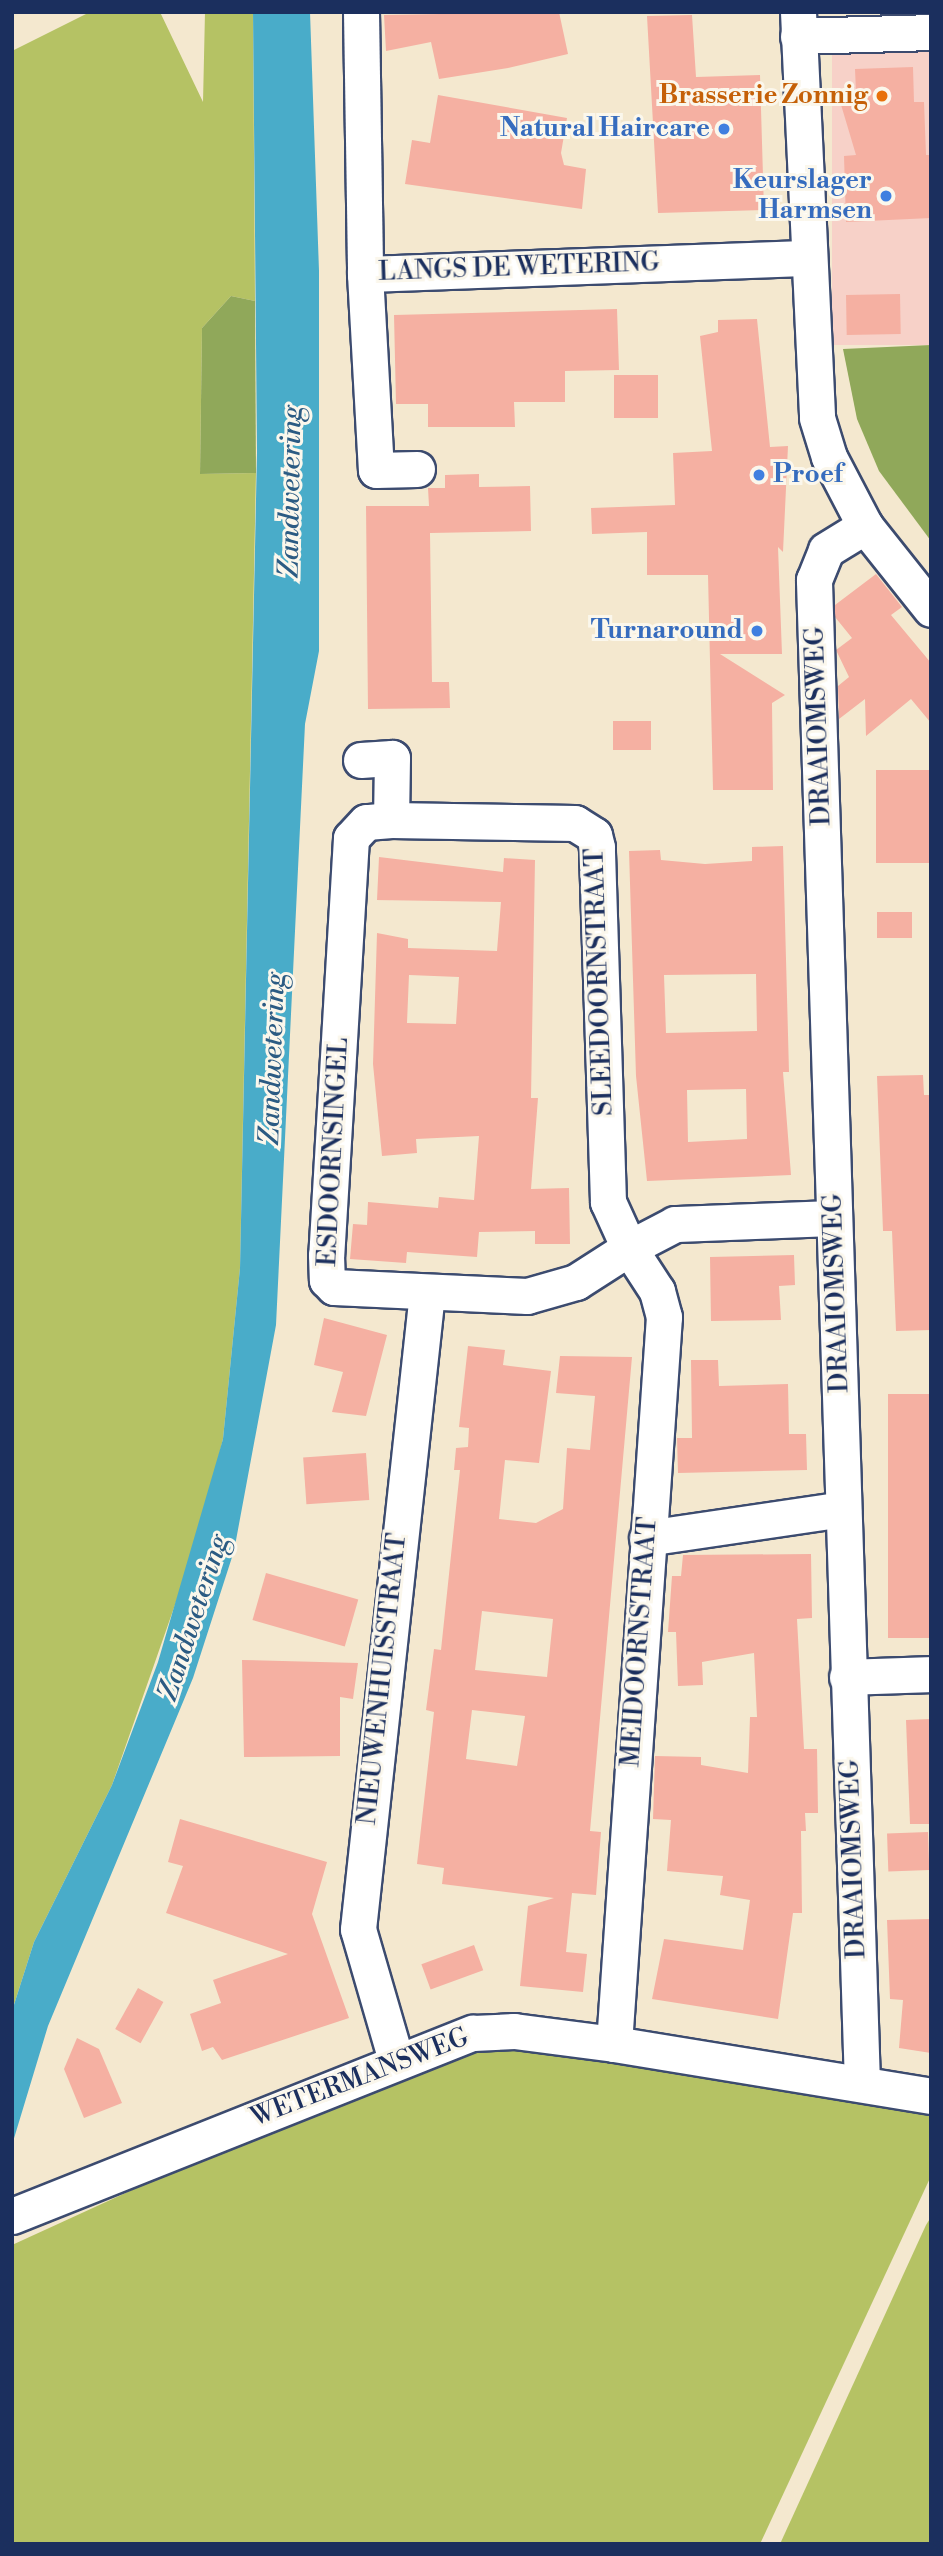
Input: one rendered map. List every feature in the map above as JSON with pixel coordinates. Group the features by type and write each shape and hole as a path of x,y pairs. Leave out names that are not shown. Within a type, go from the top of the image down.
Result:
{"street":[{"name":"LANGS DE WETERING","path":"361,12 365,274 807,258"},
{"path":"931,32 798,24 807,258 817,418 865,526 931,609"},
{"path":"365,274 376,470 417,469"},
{"name":"DRAAIOMSWEG","path":"862,2084 814,580 826,550 865,526"},
{"path":"361,760 392,758 391,820"},
{"name":"ESDOORNSINGEL","path":"391,820 366,822 351,838 327,1280 351,1291 527,1296 576,1282 629,1248 675,1224 834,1219"},
{"name":"SLEEDOORNSTRAAT","path":"391,820 575,823 594,835 608,1202 629,1248"},
{"name":"MEIDOORNSTRAAT","path":"614,2044 664,1317 657,1291 629,1248"},
{"name":"NIEUWENHUISSTRAAT","path":"396,2060 358,1929 427,1293"},
{"path":"647,1538 843,1509"},
{"path":"847,1677 931,1674"},
{"name":"WETERMANSWEG","path":"12,2216 396,2060 473,2033 501,2030 614,2044 931,2096"}],"shaded area":[{"path":"832,49 931,49 931,345 832,345"}],"green space":[{"path":"90,12 160,12 203,102 205,12 253,12 255,301 231,296 202,328 200,474 256,473 240,1268 223,1439 198,1539 112,1785 34,1942 12,2011 12,51"},
{"path":"231,296 255,301 256,473 200,474 202,328"},
{"path":"931,345 931,541 879,471 857,419 843,349"},
{"path":"495,2045 569,2047 931,2112 931,2176 760,2544 12,2544 12,2245 335,2097"},
{"path":"931,2217 931,2544 780,2544 926,2225"}],"water":[{"name":"Zandwetering","path":"253,12 310,12 319,271 319,651 305,724 276,1325 234,1551 193,1678 48,2026 12,2145 12,2011 34,1942 112,1785 158,1662 223,1439 240,1268 257,452"}],"building":[{"path":"559,12 568,54 508,68 439,79 431,42 386,51 384,15"},
{"path":"692,15 696,77 760,75 764,210 658,213 647,16"},
{"path":"913,67 914,102 924,102 926,155 931,155 931,218 846,222 844,156 856,155 839,98 856,92 855,69"},
{"path":"438,95 567,118 561,153 564,165 586,169 582,209 405,184 412,140 430,143"},
{"path":"900,294 901,334 847,335 846,295"},
{"path":"617,309 619,370 565,371 565,402 514,402 515,427 428,427 428,404 396,404 394,315"},
{"path":"757,319 770,447 788,446 783,552 778,547 782,654 720,654 785,695 772,703 773,790 713,790 708,575 647,575 647,532 592,534 591,508 675,505 673,453 712,451 700,336 718,332 718,320"},
{"path":"614,375 658,375 658,418 614,418"},
{"path":"479,474 479,487 530,486 531,531 430,533 432,682 449,682 450,708 368,709 366,506 429,506 428,488 445,488 445,475"},
{"path":"876,574 902,607 891,615 931,663 931,723 911,699 866,736 865,699 839,719 838,686 849,677 836,650 852,638 835,617 835,605"},
{"path":"613,721 651,721 651,750 613,750"},
{"path":"876,770 931,770 931,863 876,863"},
{"path":"783,846 789,1072 783,1072 791,1175 647,1181 636,1076 629,851 660,850 661,860 705,864 752,861 752,847","holes":["756,974 757,1031 666,1033 664,975","746,1089 747,1139 688,1142 687,1090"]},
{"path":"379,857 503,872 504,858 535,860 531,1098 538,1098 531,1189 569,1188 570,1244 535,1244 535,1231 479,1232 477,1257 407,1252 406,1263 350,1259 353,1224 367,1225 368,1202 438,1208 439,1197 474,1200 479,1136 416,1139 417,1153 382,1156 373,1064 377,933 408,939 408,948 497,951 501,902 377,900","holes":["409,975 459,977 456,1024 407,1023"]},
{"path":"877,912 912,912 912,938 877,938"},
{"path":"923,1075 924,1095 931,1095 931,1330 896,1331 892,1231 883,1231 877,1076"},
{"path":"794,1255 795,1285 779,1286 781,1320 711,1321 710,1257"},
{"path":"324,1318 387,1335 366,1416 332,1412 343,1372 314,1365"},
{"path":"468,1346 505,1350 503,1365 551,1371 539,1463 505,1460 499,1519 536,1523 563,1509 567,1448 590,1450 595,1396 556,1393 560,1356 632,1357 590,1831 601,1832 596,1895 572,1893 566,1952 587,1954 583,1992 520,1986 528,1906 554,1898 442,1884 444,1868 417,1864 434,1712 426,1710 434,1649 441,1650 460,1470 454,1470 456,1448 468,1447 469,1428 459,1427","holes":["482,1611 553,1619 547,1677 475,1670","472,1710 525,1716 517,1766 466,1759"]},
{"path":"691,1360 718,1360 719,1386 788,1384 789,1434 806,1434 807,1470 678,1473 677,1438 692,1438"},
{"path":"888,1394 931,1394 931,1638 888,1638"},
{"path":"366,1453 369,1500 306,1504 303,1457"},
{"path":"811,1554 812,1618 797,1619 804,1749 817,1749 818,1813 805,1813 806,1831 801,1831 802,1913 793,1913 778,2019 652,1999 664,1939 743,1950 750,1900 720,1895 723,1876 667,1871 671,1820 653,1819 655,1756 701,1757 701,1765 748,1773 750,1717 757,1717 754,1653 702,1662 703,1685 678,1686 676,1632 668,1632 672,1576 681,1576 683,1555"},
{"path":"266,1573 358,1599 345,1647 252,1620"},
{"path":"242,1660 358,1663 353,1699 340,1697 340,1756 244,1757"},
{"path":"931,1719 931,1824 910,1824 906,1720"},
{"path":"180,1819 327,1862 312,1914 349,2018 222,2060 213,2047 202,2051 190,2014 221,2003 213,1980 288,1954 166,1913 183,1866 168,1862"},
{"path":"928,1832 929,1870 888,1871 887,1833"},
{"path":"931,1919 931,2053 899,2048 903,2000 890,1999 887,1920"},
{"path":"474,1945 483,1970 431,1990 421,1964"},
{"path":"138,1988 163,2002 141,2043 115,2029"},
{"path":"77,2038 99,2049 122,2103 84,2118 64,2069"}],"place":[{"name":"Brasserie Zonnig","path":"882,96"},
{"name":"Natural Haircare","path":"724,129"},
{"name":"Keurslager Harmsen","path":"886,196"},
{"name":"Proef","path":"759,475"},
{"name":"Turnaround","path":"757,631"}]}
